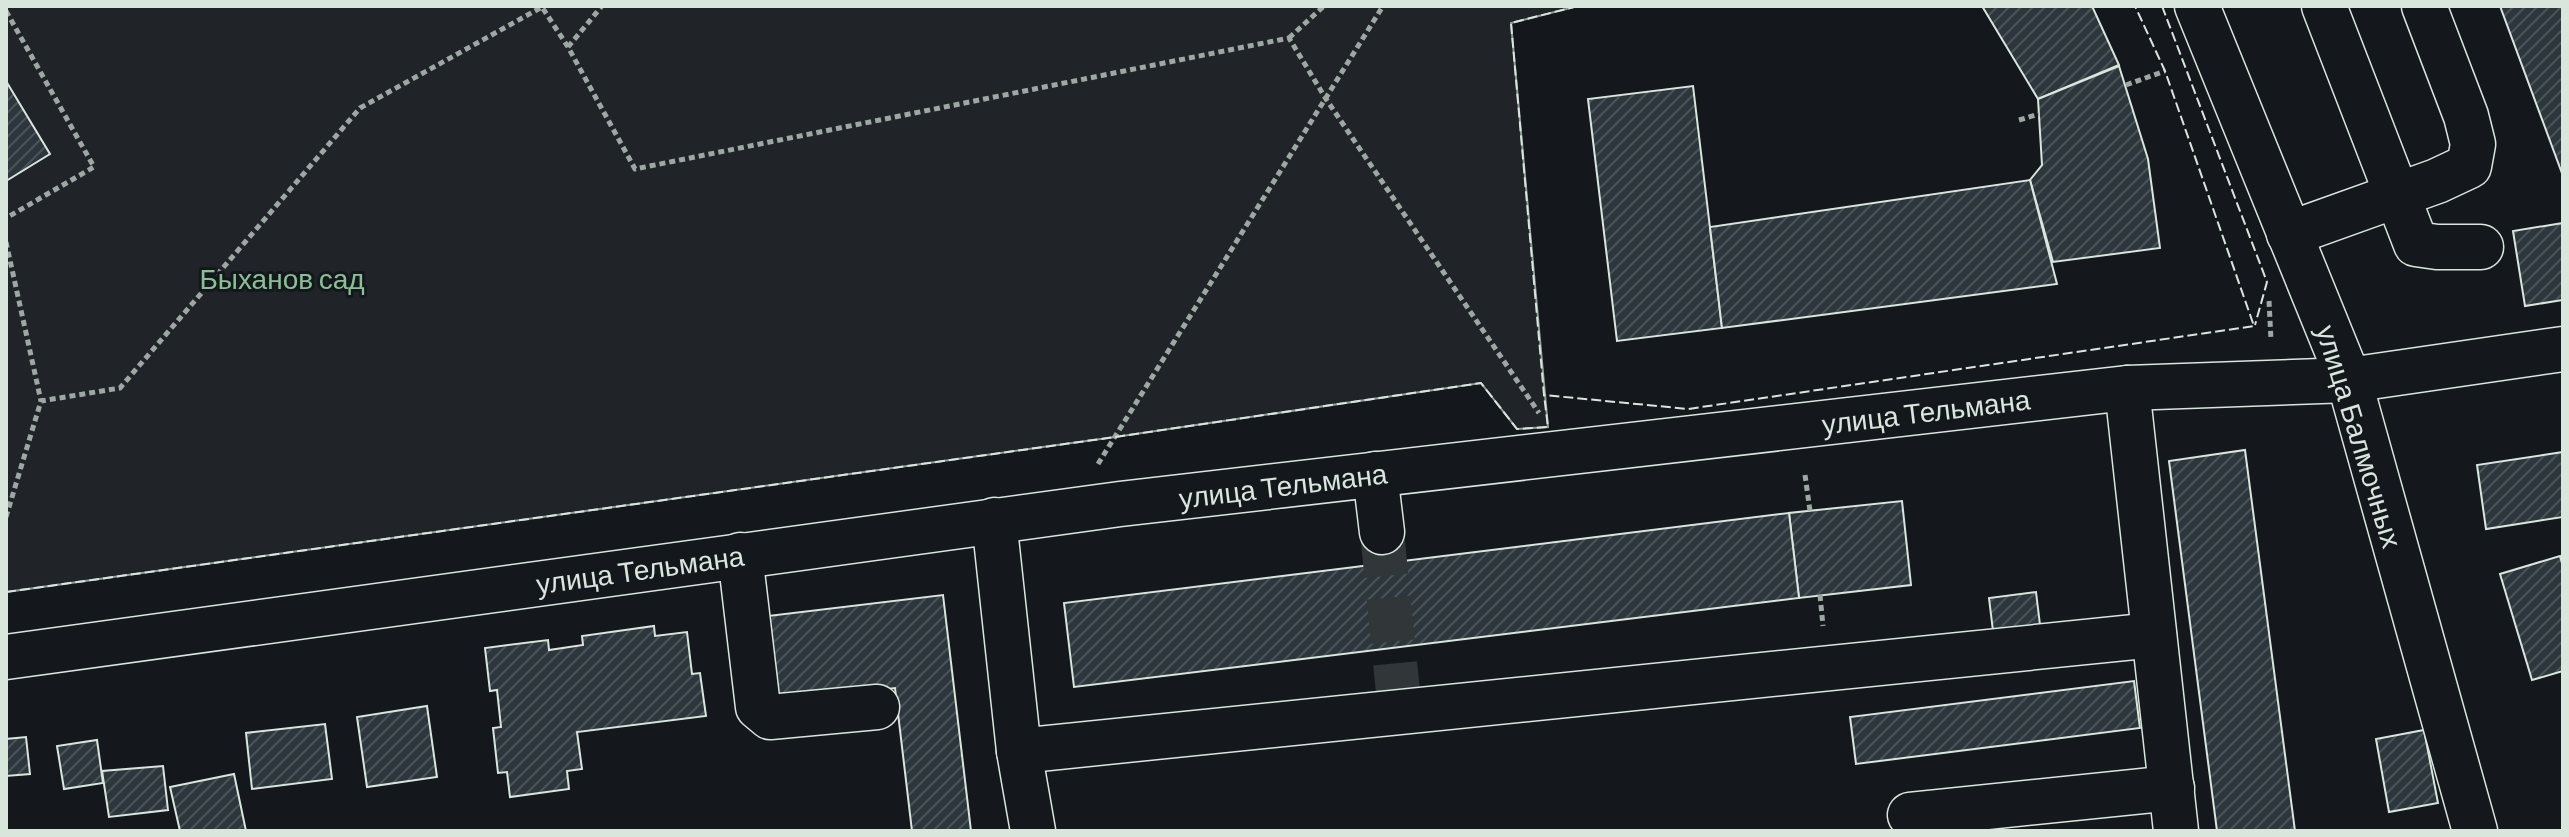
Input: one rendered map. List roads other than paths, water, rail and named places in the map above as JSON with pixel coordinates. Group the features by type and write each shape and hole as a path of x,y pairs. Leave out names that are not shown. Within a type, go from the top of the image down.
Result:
{"street":[{"name":"улица Балмочных","path":"2197,6 2349,380 2475,831"},
{"path":"2324,6 2416,244 2481,247"},
{"path":"2289,234 2469,166 2473,144 2466,116 2424,6"},
{"name":"улица Тельмана","path":"6,657 994,520 1375,474 2127,388 2349,380 2563,349"},
{"path":"2127,388 2176,831"},
{"path":"1375,474 1382,532"},
{"path":"994,520 1019,751 1033,831"},
{"path":"740,555 758,707 770,717 877,707"},
{"path":"1019,751 2154,635"},
{"path":"1910,815 2172,788"}],"tunnel":[{"path":"1382,532 1400,712"}],"park label":[{"name":"Быханов сад","path":"282,278"}]}
